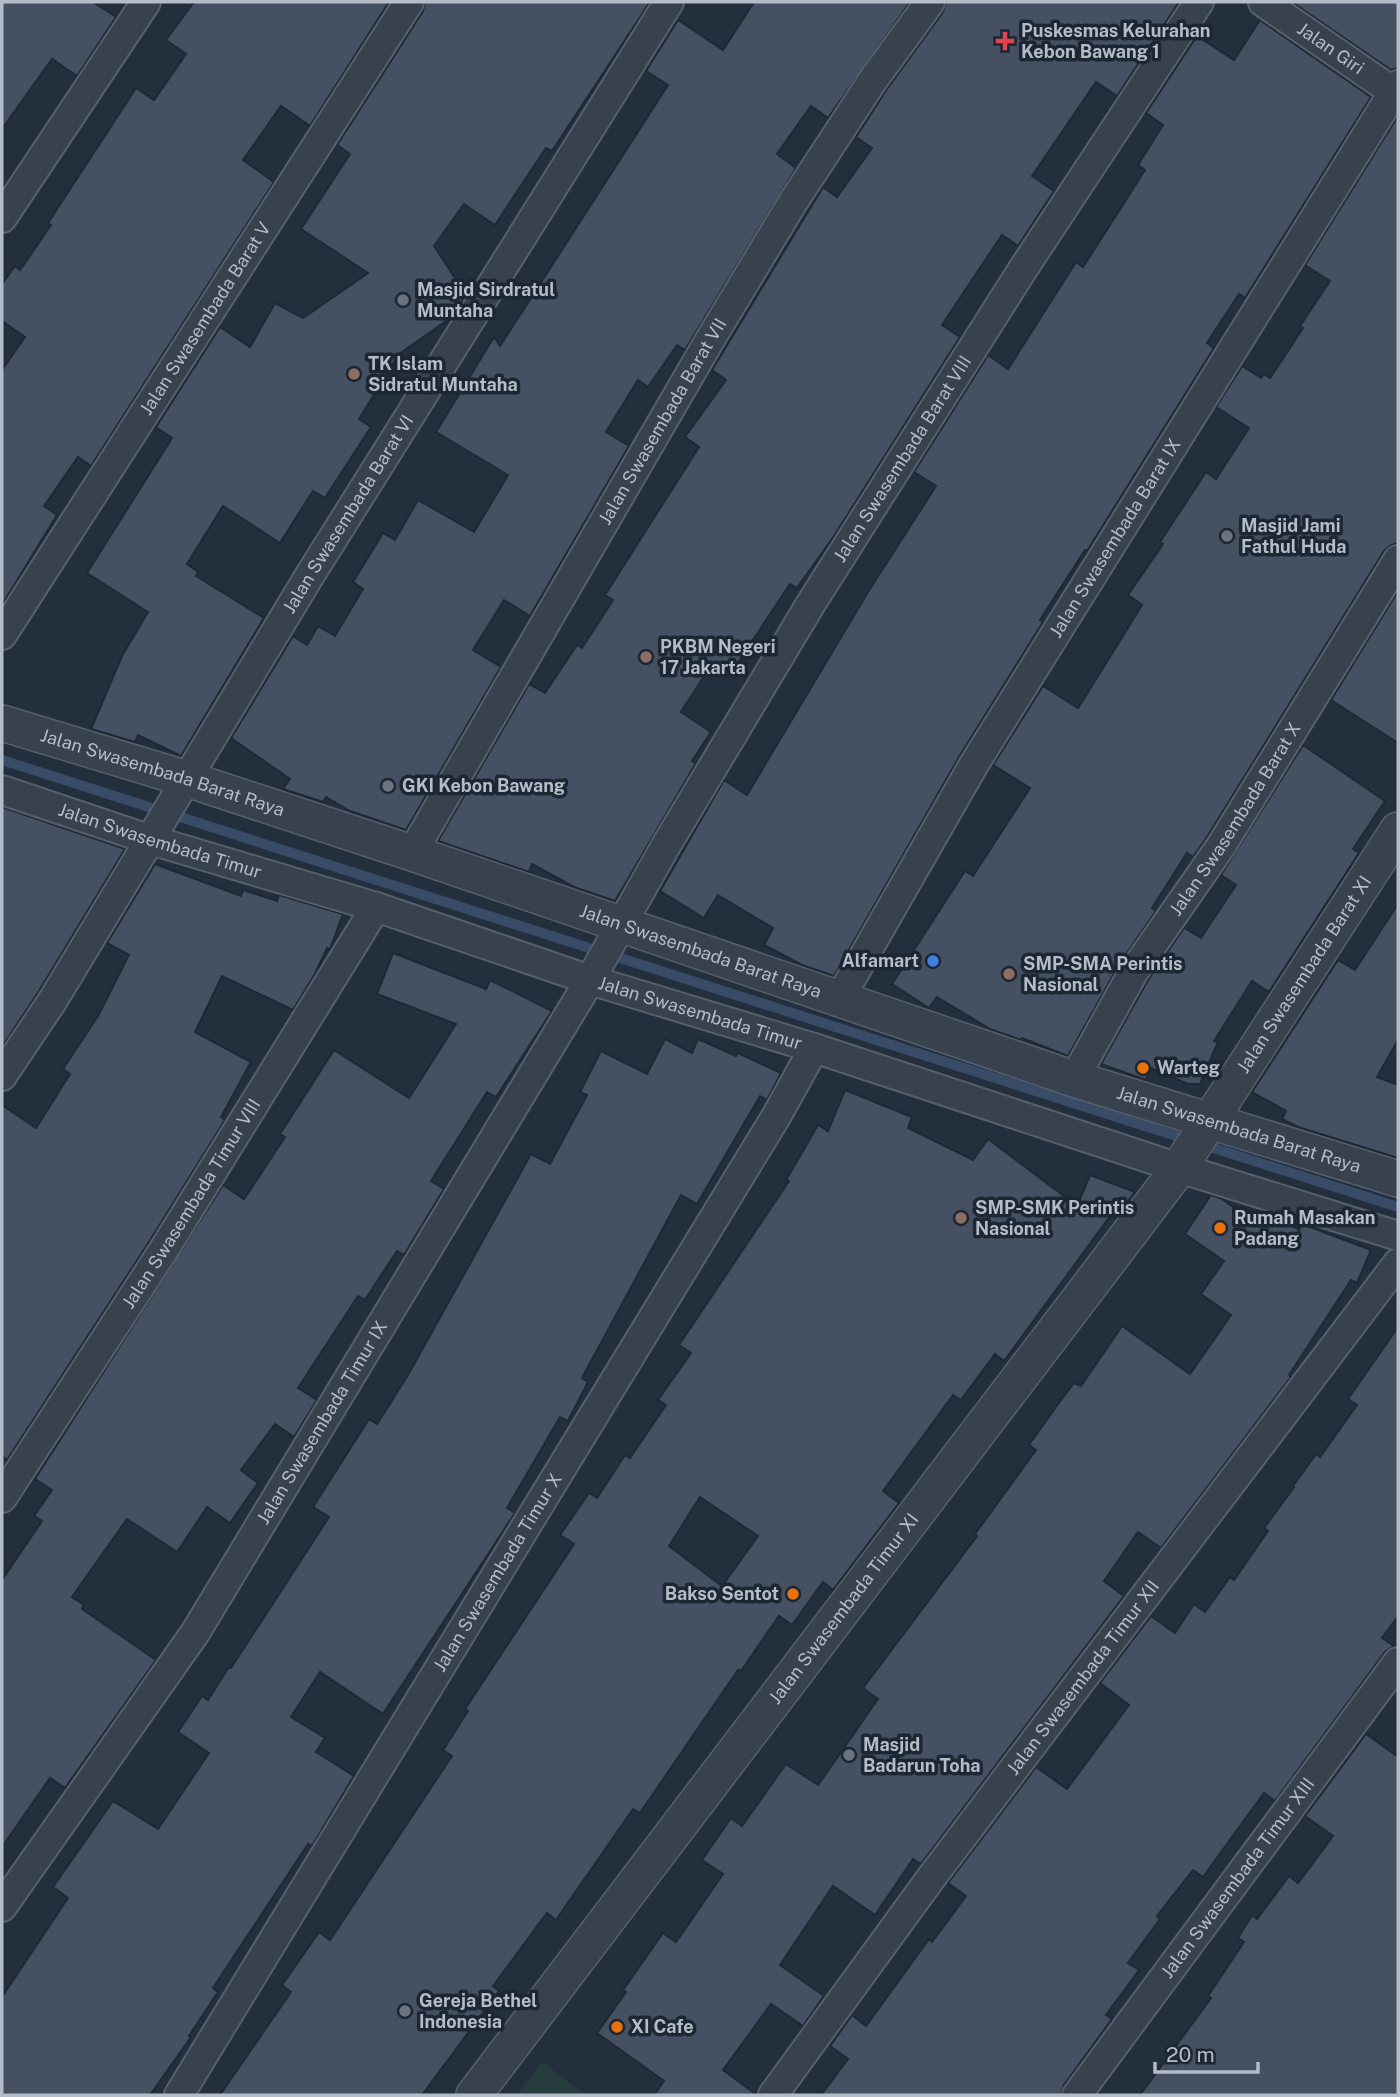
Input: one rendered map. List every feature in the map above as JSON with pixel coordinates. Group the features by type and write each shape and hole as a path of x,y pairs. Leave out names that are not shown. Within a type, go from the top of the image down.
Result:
{"street":[{"name":"Jalan Swasembada Barat V","path":"2,635 409,2"},
{"name":"Jalan Swasembada Barat VI","path":"2,1076 53,1000 434,374 669,2"},
{"name":"Jalan Swasembada Barat VII","path":"412,853 779,225 873,80 930,2"},
{"name":"Jalan Swasembada Barat VIII","path":"618,931 702,783 810,605 1023,269 1199,2"},
{"name":"Jalan Giri","path":"1263,2 1397,90"},
{"path":"2,218 136,5"},
{"name":"Jalan Swasembada Barat IX","path":"840,998 973,766 1397,90"},
{"name":"Jalan Swasembada Barat X","path":"1074,1079 1133,971 1221,846 1398,560"},
{"name":"Jalan Swasembada Barat Raya","path":"2,723 184,785 412,853 618,931 840,998 1208,1126 1398,1179"},
{"name":"Jalan Swasembada Timur","path":"2,790 592,976 1398,1236"},
{"name":"Jalan Swasembada Barat XI","path":"1208,1126 1398,830"},
{"name":"Jalan Swasembada Timur VIII","path":"2,1498 163,1251 376,907"},
{"name":"Jalan Swasembada Timur IX","path":"2,1907 195,1633 618,931"},
{"name":"Jalan Swasembada Timur X","path":"179,2095 777,1115 814,1048"},
{"name":"Jalan Swasembada Timur XI","path":"474,2095 1182,1165 1208,1126"},
{"name":"Jalan Swasembada Timur XII","path":"773,2095 931,1878 1398,1262"},
{"name":"Jalan Swasembada Timur XIII","path":"1077,2095 1398,1662"}],"green space":[{"path":"542,2062 585,2095 517,2095"}],"building":[{"path":"2,2 93,2 116,17 77,76 52,59 2,129"},
{"path":"194,2 389,2 310,126 281,106 243,160 274,182 91,466 78,457 44,506 57,515 2,605 2,370 25,337 2,321 2,284 15,266 20,270 51,225 48,223 136,88 154,100 186,54 166,40"},
{"path":"425,2 650,2 552,151 546,148 495,225 464,204 434,246 466,295 452,317 399,354 359,419 371,427 325,498 313,491 280,543 223,506 187,564 198,572 196,576 264,618 181,756 138,735 135,742 91,729 122,656 148,612 87,573 172,438 156,427 220,327 250,347 275,303 303,318 368,273 301,229 350,154 337,145 423,11"},
{"path":"754,2 910,2 828,118 811,106 777,154 796,168 685,350 677,345 648,387 638,380 606,432 629,446 530,616 504,600 473,650 501,667 406,830 350,811 326,797 323,802 283,789 290,779 231,738 293,636 307,645 318,626 335,636 363,589 353,582 383,533 395,540 418,500 474,532 508,475 436,432 494,337 500,346 668,85 646,71 678,20 723,50"},
{"path":"946,2 1179,2 1117,96 1096,82 1032,176 1054,191 1018,246 1002,235 942,325 960,337 834,536 797,588 790,584 731,673 713,662 681,712 711,732 692,761 696,763 615,901 574,887 532,864 529,872 438,841 529,684 545,693 577,645 582,648 613,600 605,595 699,447 685,437 726,380 712,370 823,187 837,197 872,148 856,137 943,12"},
{"path":"1292,2 1398,2 1398,68 1391,70"},
{"path":"1260,20 1371,97 1245,298 1239,294 1207,343 1214,348 1087,551 1085,550 1040,620 1043,622 959,757 834,976 802,965 764,945 773,928 718,895 704,918 660,891 724,780 747,795 868,592 936,486 914,472 988,355 1008,369 1076,262 1083,267 1145,170 1138,165 1163,125 1146,113 1197,36 1234,60"},
{"path":"1398,116 1398,543 1384,551 1207,837 1193,857 1187,853 1152,908 1156,911 1120,963 1068,1056 990,1029 937,997 929,1008 892,984 965,871 973,876 1030,788 993,765 1043,686 1078,708 1118,644 1142,605 1128,595 1163,544 1160,542 1206,472 1216,479 1249,428 1216,407 1242,366 1261,378 1264,374 1270,378 1303,328 1300,326 1330,281 1305,265"},
{"path":"1398,591 1398,743 1331,700"},
{"path":"1303,745 1385,801 1353,849 1359,853 1269,992 1252,981 1214,1041 1218,1042 1200,1084 1188,1084 1151,1068 1146,1080 1101,1064 1148,980 1184,928 1201,938 1236,885 1221,875"},
{"path":"2,807 125,849 2,1047"},
{"path":"155,864 241,896 243,890 277,901 279,895 343,914 330,949 327,948 293,1010 222,976 195,1032 251,1062 221,1117 225,1120 7,1460 2,1456 2,1105 36,1128 70,1074 63,1069 98,1016 129,955 107,943"},
{"path":"1398,904 1398,1040 1377,1077 1398,1085 1398,1158 1298,1127 1282,1119 1286,1111 1252,1092 1338,960 1355,970"},
{"path":"393,953 486,989 490,980 552,1011 496,1097 487,1092 431,1181 444,1189 404,1255 397,1251 365,1300 358,1296 298,1388 317,1400 294,1437 275,1424 241,1470 258,1483 230,1523 207,1507 177,1552 127,1519 72,1597 84,1605 82,1609 156,1660 65,1788 50,1778 2,1847 2,1580 42,1521 34,1516 52,1490 35,1479 223,1185 244,1199 285,1137 280,1134 334,1050 409,1098 456,1024 377,994"},
{"path":"665,1039 692,1053 698,1039 736,1056 738,1053 781,1073 767,1100 760,1096 697,1204 681,1195 582,1378 588,1382 568,1421 560,1417 507,1508 515,1513 383,1714 320,1672 291,1717 325,1738 316,1752 354,1776 312,1846 308,1844 213,1988 218,1992 189,2036 191,2037 150,2095 2,2095 2,1997 68,1898 53,1887 113,1801 158,1829 209,1753 178,1732 202,1696 208,1700 229,1667 231,1668 329,1517 313,1507 369,1419 377,1424 408,1375 531,1154 550,1164 587,1095 580,1092 601,1051 647,1074"},
{"path":"845,1090 912,1117 908,1128 973,1160 988,1139 1077,1206 1090,1175 1135,1192 1116,1217 1111,1215 1004,1361 995,1354 961,1400 953,1395 883,1491 899,1503 833,1590 823,1582 792,1625 779,1616 741,1671 738,1670 640,1813 633,1809 556,1920 547,1913 493,1986 499,1991 422,2095 220,2095 291,1992 282,1985 319,1932 330,1940 452,1756 443,1750 468,1711 465,1709 574,1544 560,1535 589,1493 597,1498 625,1455 630,1458 666,1405 658,1400 691,1353 679,1345 789,1181 786,1180 818,1125 828,1131","holes":["700,1497 758,1536 722,1586 669,1546"]},
{"path":"1211,1195 1220,1198 1257,1223 1265,1212 1280,1217 1299,1230 1302,1224 1371,1250 1357,1283 1351,1280 1289,1375 1291,1377 1161,1548 1138,1532 1104,1581 1124,1596 921,1864 913,1859 875,1915 833,1886 780,1965 824,1996 803,2026 771,2004 723,2070 757,2095 654,2095 664,2081 597,2033 663,1933 676,1942 723,1874 702,1860 731,1818 742,1826 786,1764 818,1785 878,1699 863,1688 977,1536 975,1534 1036,1450 1029,1445 1056,1407 1074,1383 1081,1386 1122,1326 1190,1374 1231,1315 1201,1294 1224,1261 1185,1234"},
{"path":"1398,1327 1398,1616 1382,1638 1394,1646 1385,1652 1275,1801 1264,1793 1203,1877 1193,1870 1157,1916 1160,1919 1128,1963 1139,1970 1106,2015 1112,2019 1064,2085 1061,2095 821,2095 848,2059 830,2046 852,2015 866,2026 929,1939 932,1942 966,1896 948,1883 1036,1767 1067,1789 1129,1705 1100,1683 1151,1616 1175,1633 1194,1604 1205,1612 1230,1577 1234,1580 1268,1531 1264,1528 1293,1486 1316,1454 1320,1457 1357,1405 1348,1399"},
{"path":"1366,1734 1398,1757 1398,2095 1140,2095 1211,1998 1208,1996 1244,1942 1238,1938 1252,1915 1257,1919 1289,1876 1298,1883 1333,1836 1305,1816"}],"waterway":[{"path":"2,760 1398,1207"}],"place":[{"name":"Puskesmas Kelurahan Kebon Bawang 1","path":"1005,41"},
{"name":"Masjid Sirdratul Muntaha","path":"403,300"},
{"name":"TK Islam Sidratul Muntaha","path":"354,374"},
{"name":"Masjid Jami Fathul Huda","path":"1227,536"},
{"name":"PKBM Negeri 17 Jakarta","path":"646,657"},
{"name":"GKI Kebon Bawang","path":"388,786"},
{"name":"Alfamart","path":"933,961"},
{"name":"SMP-SMA Perintis Nasional","path":"1009,974"},
{"name":"Warteg","path":"1143,1068"},
{"name":"SMP-SMK Perintis Nasional","path":"961,1218"},
{"name":"Rumah Masakan Padang","path":"1220,1228"},
{"name":"Bakso Sentot","path":"793,1594"},
{"name":"Masjid Badarun Toha","path":"849,1755"},
{"name":"Gereja Bethel Indonesia","path":"405,2011"},
{"name":"XI Cafe","path":"617,2027"}]}
